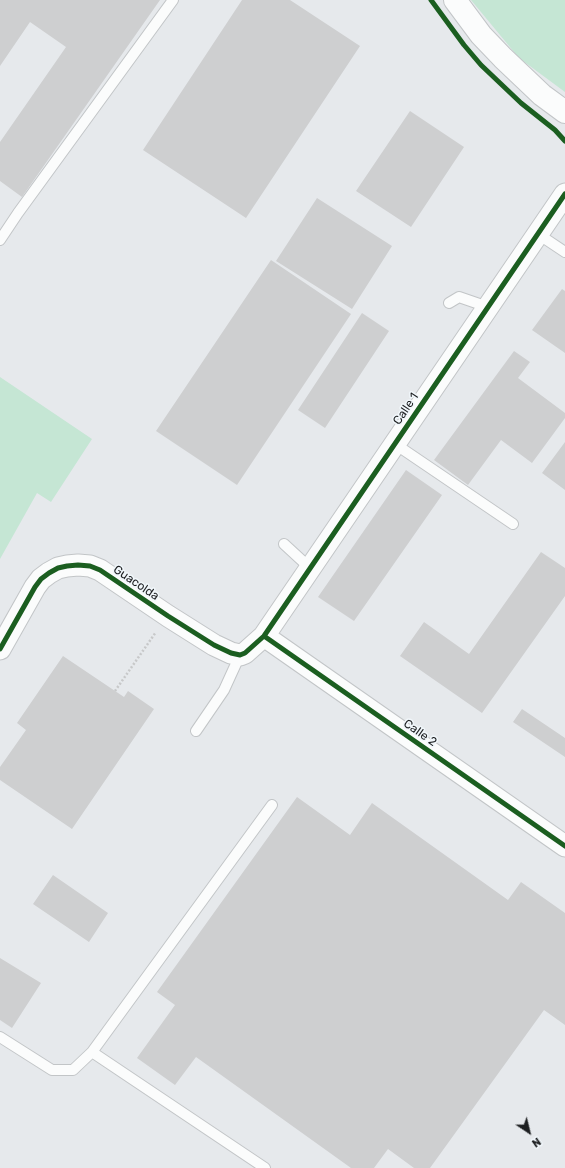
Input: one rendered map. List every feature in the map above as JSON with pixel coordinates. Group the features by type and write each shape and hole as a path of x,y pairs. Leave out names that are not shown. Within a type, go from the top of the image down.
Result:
{"main road":[{"path":"456,0 481,35 503,58 542,95 565,112"}],"street":[{"name":"Calle 1","path":"264,636 565,194"},
{"name":"Guacolda","path":"0,650 38,583 49,573 58,568 78,565 90,566 100,570 214,645 231,653 240,655"},
{"path":"240,655 245,653 264,636"},
{"name":"Calle 2","path":"264,636 565,846"}],"lane":[{"path":"0,240 173,0"},
{"path":"538,234 565,252"},
{"path":"449,303 459,297 488,307"},
{"path":"394,444 513,524"},
{"path":"284,544 310,568"},
{"path":"196,731 224,690 240,655"},
{"path":"0,1037 52,1070 73,1070 92,1052 272,805"},
{"path":"92,1052 265,1168"}],"path":[{"path":"115,691 168,616"}],"green space":[{"path":"471,0 565,0 565,92 519,58"},
{"path":"0,377 92,439 51,502 37,493 0,559"}],"building":[{"path":"0,0 160,0 22,197 0,181 0,142 66,47 30,22 0,66"},
{"path":"242,0 290,0 360,46 246,218 143,150"},
{"path":"410,111 464,147 411,227 356,191"},
{"path":"317,198 392,246 352,309 276,261"},
{"path":"271,260 351,314 237,485 156,431"},
{"path":"562,289 565,291 565,353 532,330"},
{"path":"362,313 389,331 325,428 298,410"},
{"path":"514,351 530,362 518,378 565,413 565,418 532,463 501,440 468,485 434,460"},
{"path":"565,442 565,490 542,473"},
{"path":"406,470 442,495 354,621 318,597"},
{"path":"541,552 565,568 565,596 482,713 400,656 424,622 469,654"},
{"path":"63,656 124,697 128,691 154,709 72,829 0,780 0,767 26,730 17,723"},
{"path":"522,709 565,738 565,757 513,722"},
{"path":"297,797 350,835 372,803 508,900 521,882 565,913 565,1025 544,1010 430,1168 414,1168 388,1149 374,1168 351,1168 196,1057 175,1085 137,1058 175,1005 157,992"},
{"path":"53,875 108,913 89,942 33,904"},
{"path":"0,958 41,983 12,1028 0,1020"}],"cycle path":[{"path":"431,0 464,45 481,65 521,103 555,130 565,141"},
{"path":"0,649 41,579 58,568 78,565 90,566 100,570 214,645 231,653 240,655 245,653 264,636 565,194"},
{"path":"264,636 565,846"}]}
